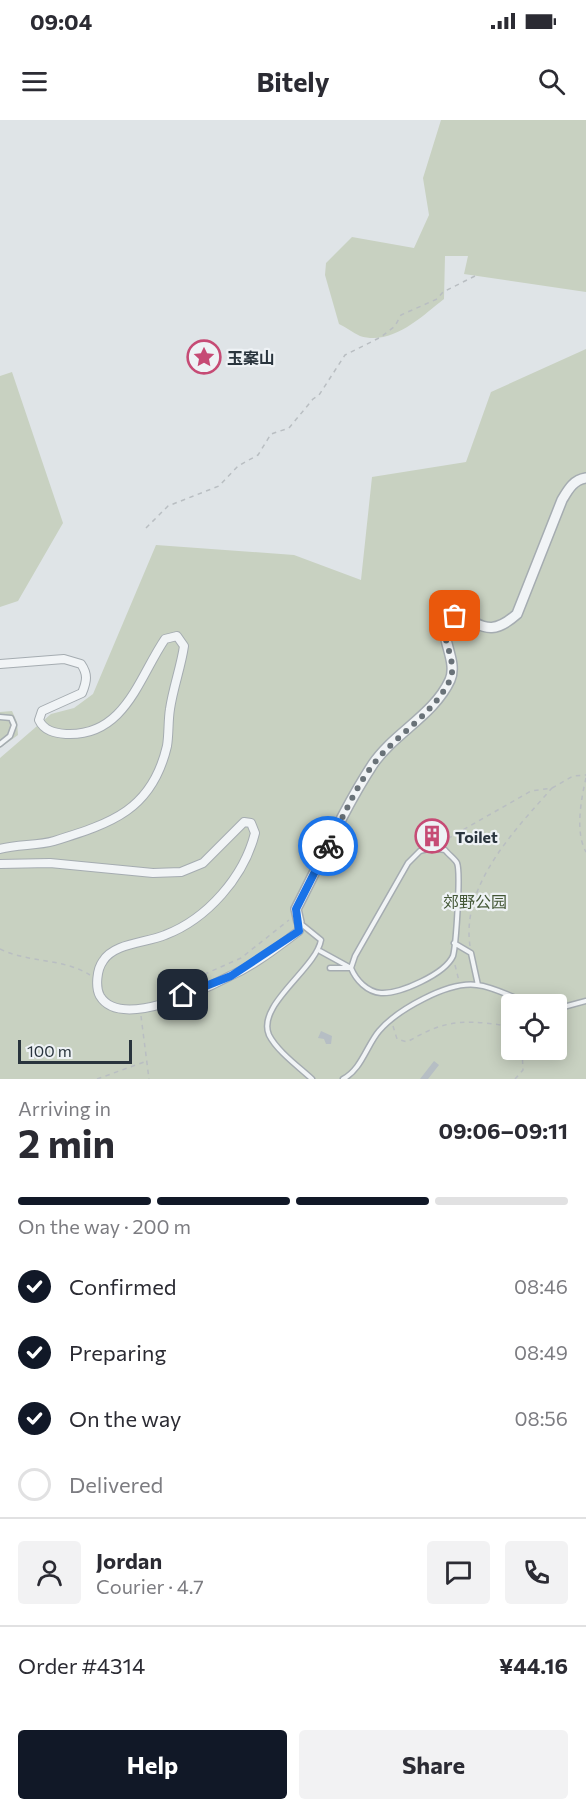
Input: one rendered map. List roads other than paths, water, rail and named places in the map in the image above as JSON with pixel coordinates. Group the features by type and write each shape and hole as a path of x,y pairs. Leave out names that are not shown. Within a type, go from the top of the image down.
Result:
{"street":[{"path":"0,864 50,863 153,873 182,872 202,863 244,822 251,823 255,833 240,868 201,916 166,935 115,949 102,961 97,979 99,995 111,1007 129,1011 152,1008 231,976 299,931 296,909 375,762 426,711 450,680 452,669 443,631 445,622 455,616 465,617 478,626 493,628 505,625 517,614 562,500 570,486 586,478"},
{"path":"0,664 64,659 81,664 86,672 87,683 82,693 42,711 39,720 42,727 53,732 81,733 104,724 127,706 165,639 177,636 184,646 169,711 167,744 162,764 151,790 143,800 125,813 54,841 0,849"}],"lane":[{"path":"0,717 11,718 14,725 10,736 0,744"},
{"path":"320,951 351,968 357,980 381,993 403,990 438,971 453,956 459,885 458,864 445,850 431,848 420,851 408,863 355,956 351,968"},
{"path":"299,922 321,940 320,951 280,997 267,1023 269,1036 312,1079"},
{"path":"454,943 471,953 478,985"},
{"path":"330,968 351,968"},
{"path":"343,1079 361,1060 378,1032 390,1019 423,1000 460,984 478,985 503,994"},
{"path":"567,1006 586,1001"}],"place":[{"name":"玉案山","path":"204,357"},
{"name":"Toilet","path":"432,836"}],"park label":[{"name":"郊野公园","path":"475,901"}]}
